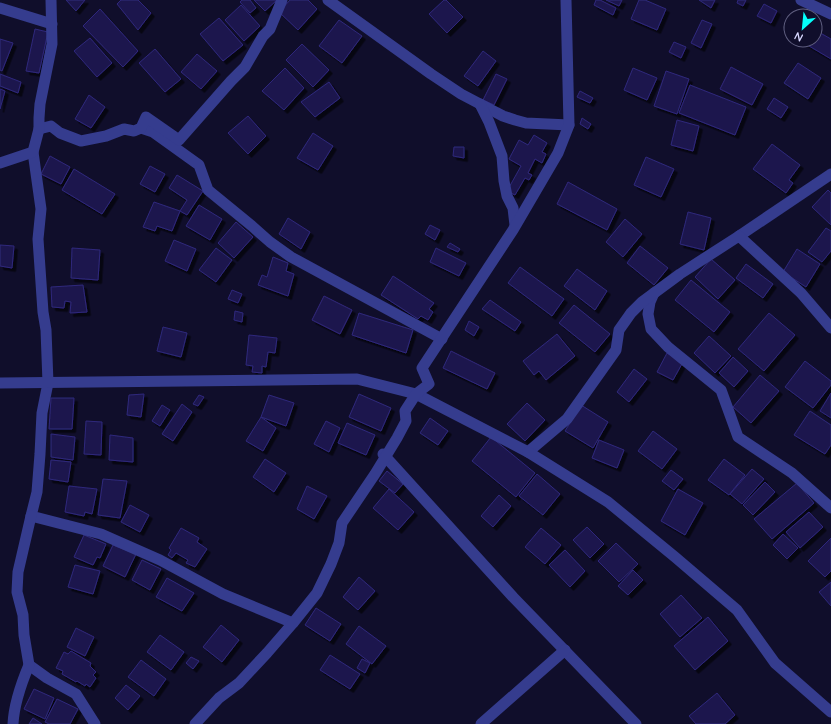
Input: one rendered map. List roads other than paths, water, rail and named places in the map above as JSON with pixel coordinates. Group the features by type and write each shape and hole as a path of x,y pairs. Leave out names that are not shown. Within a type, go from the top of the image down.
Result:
{"street":[{"path":"13,724 19,689 29,665 24,635 23,615 17,592 18,572 37,492 42,413 48,383 46,330 43,312 38,240 41,209 33,152 39,129 40,104 52,44 51,0"},
{"path":"141,128 146,117 179,140 245,67 263,36 270,29 282,0"},
{"path":"328,0 461,94 503,116 526,123 569,125"},
{"path":"195,724 219,698 239,683 267,653 317,593 339,543 342,523 375,474 384,455 394,443 406,421 405,411 416,394 429,384 422,368 515,225 558,153 569,125 566,0"},
{"path":"806,1 831,14"},
{"path":"0,8 52,24"},
{"path":"480,104 489,122 502,156 504,181 507,196 513,208 515,225"},
{"path":"39,129 51,126 60,133 81,141 106,136 124,129 134,131 141,128 153,132 199,165 208,190 270,242 303,264 442,339"},
{"path":"0,163 33,152"},
{"path":"528,452 566,420 616,350 619,330 631,313 642,302 680,274 831,174"},
{"path":"739,236 801,293 831,328"},
{"path":"655,292 650,302 648,314 651,329 668,347 721,390 738,437 792,473 831,508"},
{"path":"0,383 357,379 416,394 528,452 608,502 681,561 737,610 775,663 831,712"},
{"path":"384,455 512,597 636,724"},
{"path":"31,516 101,534 160,560 223,594 293,623"},
{"path":"481,724 565,650"},
{"path":"29,665 47,678 76,694 95,724"}]}
